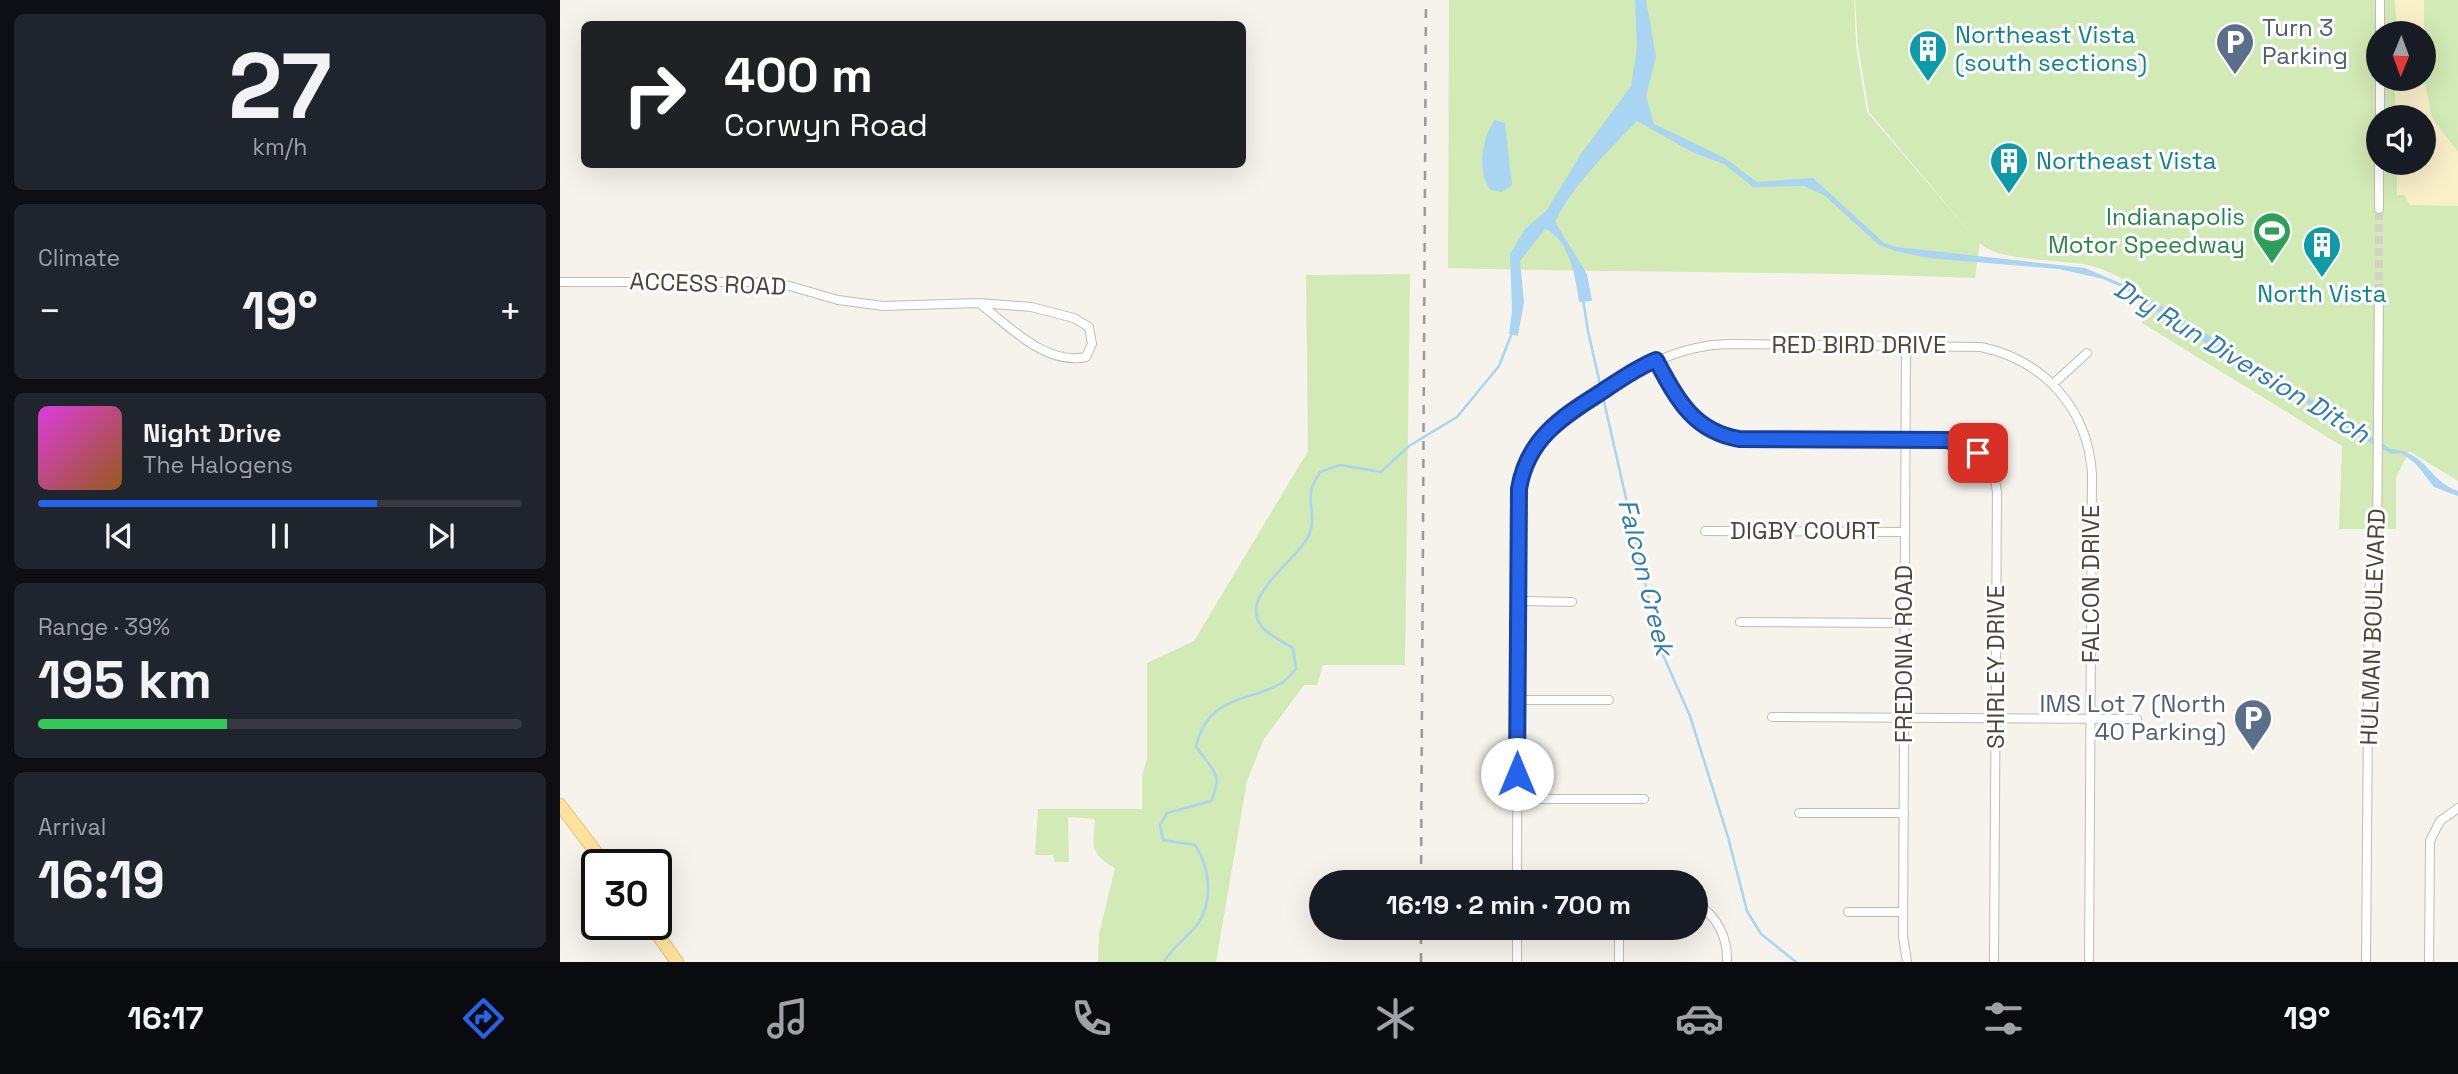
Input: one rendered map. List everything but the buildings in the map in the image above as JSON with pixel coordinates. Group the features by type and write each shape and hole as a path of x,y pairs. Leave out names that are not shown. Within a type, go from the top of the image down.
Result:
{"main road":[{"path":"560,805 594,849"},
{"path":"661,940 677,962"}],"street":[{"path":"2380,0 2380,21"},
{"path":"2379,175 2379,209"},
{"name":"ACCESS ROAD","path":"560,282 776,282 838,300 883,306 979,303 1031,307 1074,318 1089,327 1092,344 1086,356 1070,360 1053,356 979,303"},
{"name":"HULMAN BOULEVARD","path":"2367,962 2369,590 2377,548 2379,292"},
{"name":"RED BIRD DRIVE","path":"1517,870 1518,496 1527,460 1548,429 1611,385 1656,360 1684,351 1724,344 1906,345 1991,349 2024,362 2053,384"},
{"name":"FREDONIA ROAD","path":"1906,345 1903,912 1908,962"},
{"path":"2053,384 2087,353"},
{"name":"SHIRLEY DRIVE","path":"1656,360 1687,412 1701,425 1724,436 1739,439 1947,440 1966,445 1983,458 1994,478 1994,962"},
{"name":"FALCON DRIVE","path":"2053,384 2070,404 2082,427 2092,471 2089,962"},
{"name":"DIGBY COURT","path":"1705,531 1905,532"},
{"path":"1518,601 1572,602"},
{"path":"1740,622 1905,623"},
{"path":"1517,701 1609,701"},
{"path":"1772,717 2137,719"},
{"path":"1517,799 1644,799"},
{"path":"2429,962 2429,846 2434,830 2441,820 2458,808"},
{"path":"1799,813 1904,813"},
{"path":"1848,912 1903,912"},
{"path":"1708,914 1718,924 1726,945 1727,962"},
{"path":"1517,940 1517,962"},
{"path":"1619,940 1619,962"}],"green space":[{"name":"Indianapolis Motor Speedway","path":"1449,0 1854,0 1856,46 1867,112 1978,242 1869,112 1858,46 1855,0 2458,0 2458,481 2409,451 2396,478 2396,529 2339,529 2342,446 2142,323 2142,289 2092,266 2001,254 1980,243 1975,278 1448,268"},
{"path":"1410,274 1405,665 1323,665 1317,685 1304,685 1264,739 1247,781 1216,962 1098,962 1099,934 1115,868 1101,858 1094,848 1095,819 1068,817 1069,862 1055,862 1053,855 1035,855 1038,809 1142,809 1142,776 1147,758 1147,663 1194,641 1308,451 1306,275"}],"sand":[{"path":"2395,0 2424,0 2424,21 2396,21"},
{"path":"2395,91 2426,91 2429,105 2395,105"},
{"path":"2436,123 2458,152 2458,206 2410,205 2404,195 2397,195 2397,175 2436,175"}],"water":[{"name":"Dry Run Diversion Ditch","path":"1635,0 1646,0 1656,57 1646,96 1654,124 1723,157 1757,182 1813,178 1884,243 1897,247 2085,268 2134,289 2391,449 2404,452 2421,461 2440,480 2458,491 2458,496 2434,487 2416,464 2401,453 2392,454 2365,440 2290,392 2247,370 2119,286 2103,279 2059,269 1928,258 1896,251 1879,245 1824,195 1804,186 1753,187 1724,164 1692,152 1637,121 1581,182 1555,222 1587,274 1592,301 1579,302 1566,250 1553,234 1545,229 1520,261 1524,302 1518,336 1509,334 1512,311 1510,254 1525,229 1547,210 1581,154 1631,86 1637,47"},
{"path":"1495,120 1505,123 1512,185 1502,192 1491,190 1486,183 1482,165 1484,145"}],"waterway":[{"name":"Falcon Creek","path":"1583,299 1660,648 1690,716 1728,837 1747,911 1761,934 1796,962"},
{"path":"1164,962 1197,925 1206,906 1208,885 1204,864 1195,845 1163,840 1160,825 1167,813 1211,801 1217,784 1216,778 1211,766 1196,746 1210,717 1230,703 1280,684 1296,669 1293,648 1265,630 1257,618 1257,606 1271,580 1309,535 1314,482 1320,472 1340,465 1381,472 1409,446 1457,417 1499,366 1512,333"}],"tunnel":[{"path":"2379,209 2379,292"}],"railway":[{"path":"1421,870 1426,0"},
{"path":"1421,940 1421,962"}],"place":[{"name":"Turn 3 Parking","path":"2235,76"},
{"name":"Northeast Vista (south sections)","path":"1928,83"},
{"name":"Northeast Vista","path":"2009,195"},
{"name":"Indianapolis Motor Speedway","path":"2272,265"},
{"name":"North Vista","path":"2322,279"},
{"name":"IMS Lot 7 (North 40 Parking)","path":"2253,752"}],"route":[{"path":"1517,774 1519,489 1524,467 1532,450 1538,440 1562,417 1656,360 1687,412 1701,425 1724,436 1739,439 1947,440 1966,445 1978,453"}]}
